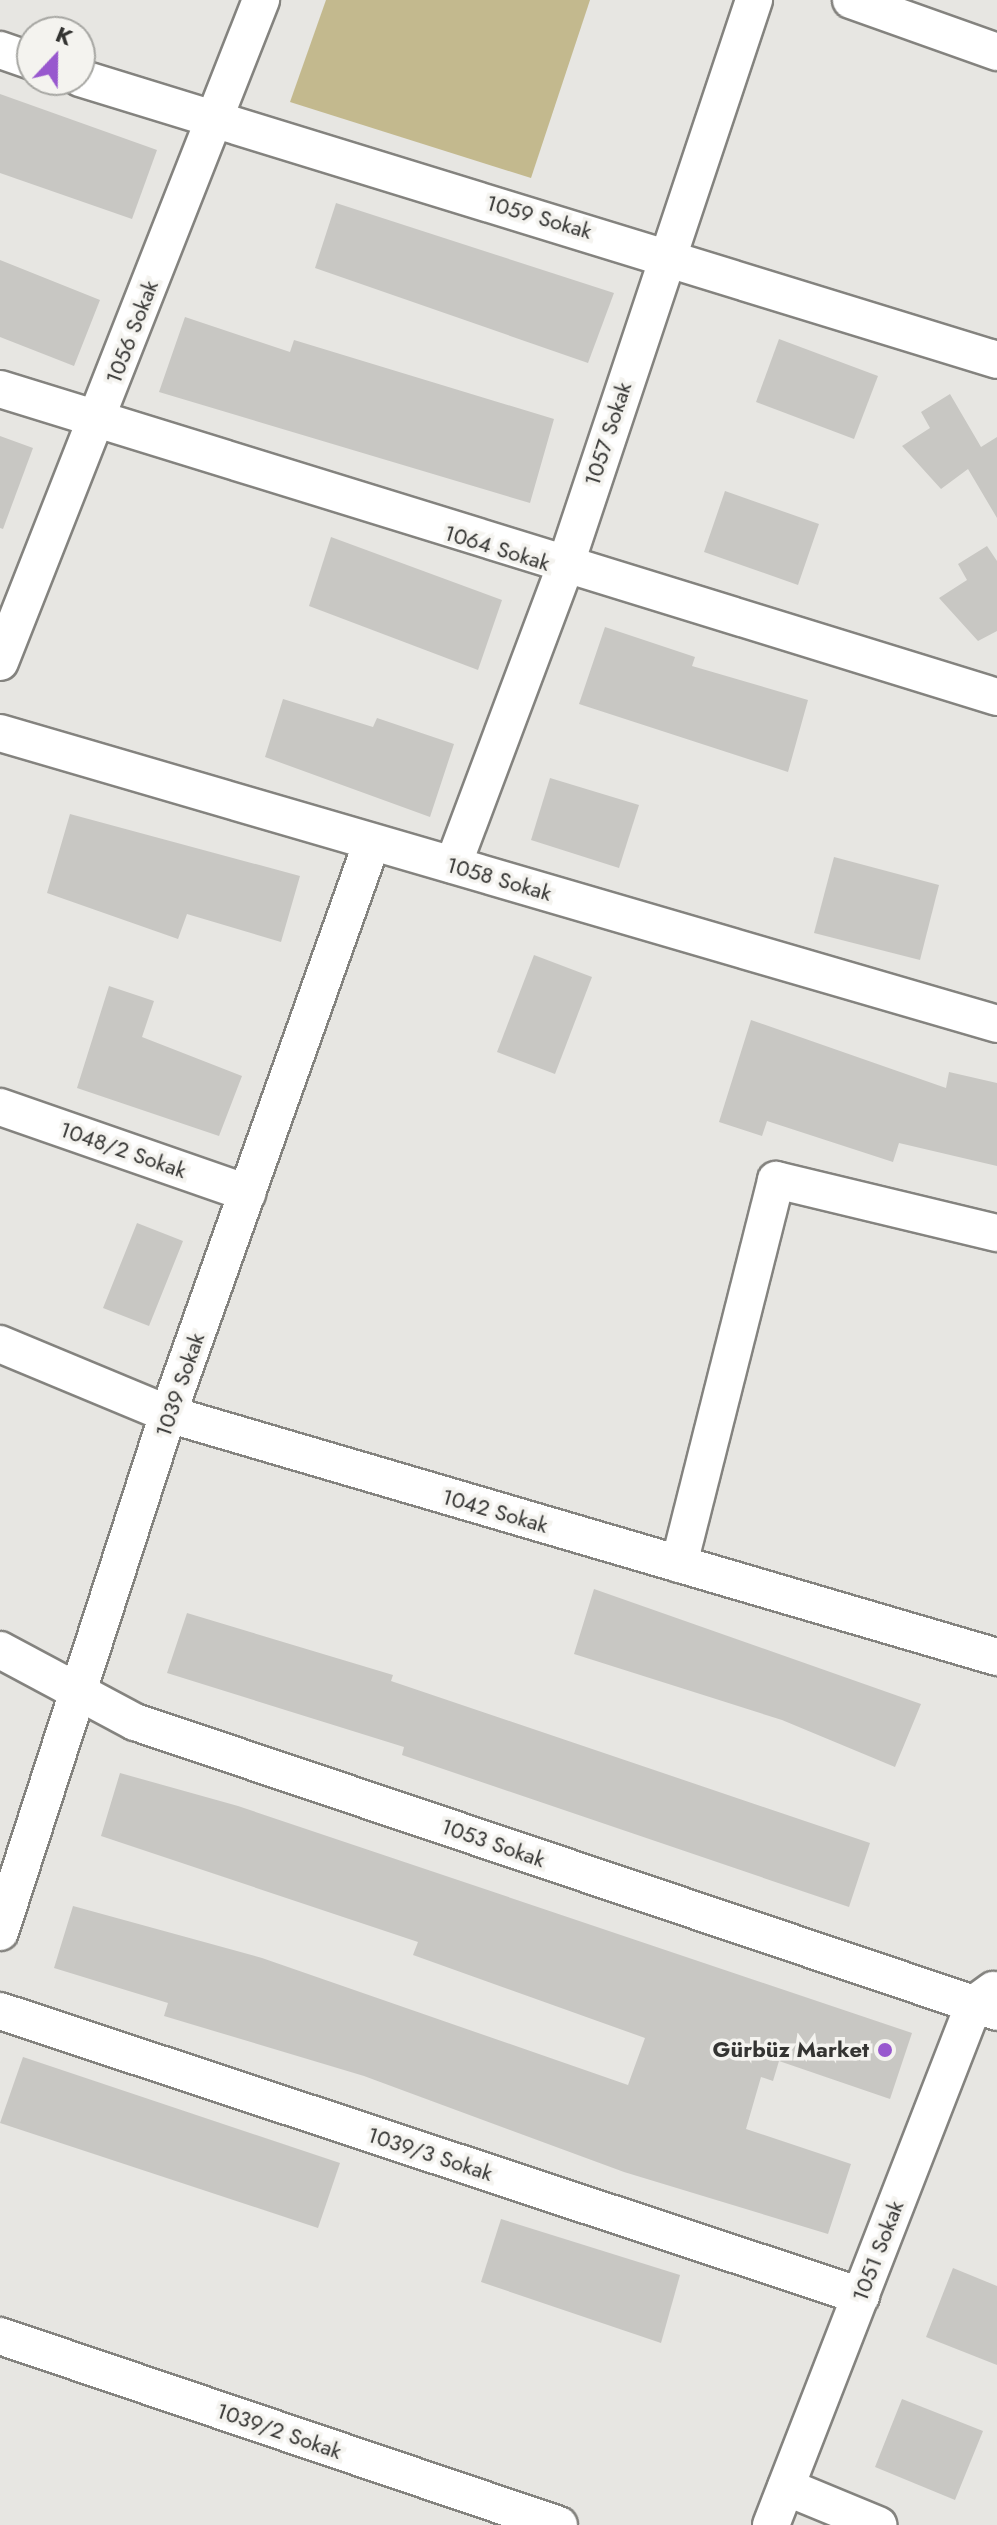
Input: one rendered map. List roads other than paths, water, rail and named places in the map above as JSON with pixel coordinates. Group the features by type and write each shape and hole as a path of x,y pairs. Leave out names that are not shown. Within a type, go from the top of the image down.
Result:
{"street":[{"name":"1056 Sokak","path":"0,662 261,0"},
{"name":"1057 Sokak","path":"453,865 564,569 754,0"},
{"path":"851,0 997,52"},
{"name":"1059 Sokak","path":"96,84 214,125 668,254 997,360"},
{"name":"1064 Sokak","path":"0,389 96,423 564,569 997,697"},
{"name":"1058 Sokak","path":"0,733 997,1024"},
{"name":"1039 Sokak","path":"0,1932 81,1693 168,1414 372,842"},
{"name":"1048/2 Sokak","path":"0,1107 247,1193"},
{"path":"679,1564 776,1180 997,1233"},
{"name":"1042 Sokak","path":"0,1344 168,1414 997,1657"},
{"name":"1053 Sokak","path":"0,1650 135,1722 989,2001"},
{"name":"1051 Sokak","path":"771,2525 861,2296 989,2001"},
{"name":"1039/3 Sokak","path":"0,2011 861,2296"},
{"name":"1039/2 Sokak","path":"0,2336 559,2525"},
{"path":"786,2487 878,2525"}],"place":[{"name":"Gürbüz Market","path":"885,2050"}]}
